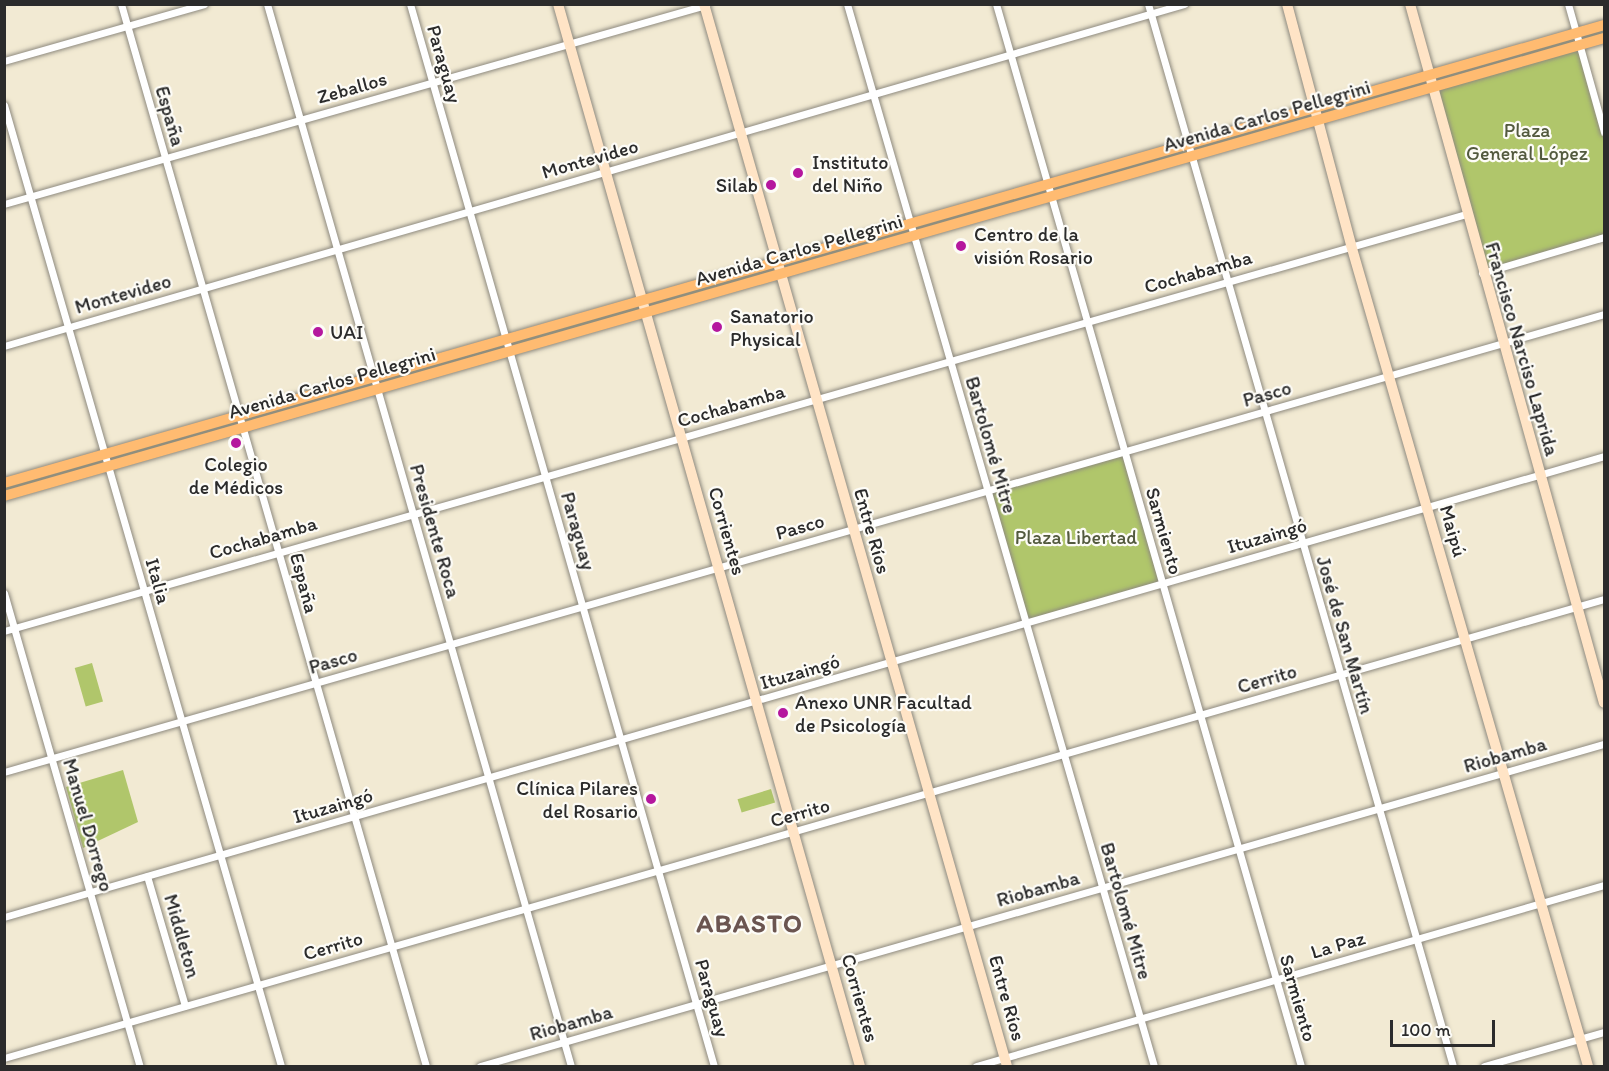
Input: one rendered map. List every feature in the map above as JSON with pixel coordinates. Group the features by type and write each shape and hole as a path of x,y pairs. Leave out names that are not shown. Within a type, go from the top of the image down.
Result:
{"main road":[{"name":"Corrientes","path":"558,4 860,1066"},
{"name":"Maipú","path":"1287,4 1351,245 1588,1066"},
{"name":"Francisco Narciso Laprida","path":"1410,4 1482,273 1605,703"},
{"name":"Entre Ríos","path":"706,5 852,529 1006,1062"},
{"name":"Avenida Carlos Pellegrini","path":"4,483 1605,25"},
{"name":"Avenida Carlos Pellegrini","path":"4,496 1605,38"}],"street":[{"name":"España","path":"121,4 314,683 426,1066"},
{"path":"4,62 204,4"},
{"name":"Presidente Roca","path":"267,4 571,1066"},
{"name":"Paraguay","path":"410,4 714,1066"},
{"name":"Bartolomé Mitre","path":"847,4 1154,1066"},
{"name":"Sarmiento","path":"996,4 1301,1066"},
{"name":"José de San Martín","path":"1148,4 1453,1066"},
{"name":"Montevideo","path":"4,346 741,132 874,96 1184,4"},
{"path":"1568,4 1605,132"},
{"name":"Zeballos","path":"4,204 706,5"},
{"name":"Italia","path":"4,105 280,1066"},
{"name":"Cochabamba","path":"4,631 144,589 1466,214"},
{"path":"1482,273 1605,237"},
{"name":"Pasco","path":"4,772 1605,314"},
{"name":"Ituzaingó","path":"4,917 1025,625 1605,456"},
{"name":"Manuel Dorrego","path":"4,593 140,1066"},
{"name":"Cerrito","path":"4,1058 1605,599"},
{"name":"Riobamba","path":"480,1066 1605,744"},
{"name":"Middleton","path":"147,876 185,1006"},
{"name":"La Paz","path":"976,1066 1006,1062 1140,1019 1605,885"},
{"path":"1484,1066 1605,1032"}],"green space":[{"name":"Plaza General López","path":"1604,25 1604,38 1580,45 1604,132 1604,237 1482,273 1432,88 5,496 5,483"},
{"name":"Plaza Libertad","path":"1124,452 1164,583 1027,625 987,494"},
{"path":"92,663 103,701 86,706 75,668"},
{"path":"123,770 138,822 83,848 66,787"},
{"path":"771,789 775,802 742,813 738,799"}],"place":[{"name":"Instituto del Niño","path":"798,173"},
{"name":"Silab","path":"771,185"},
{"name":"Centro de la visión Rosario","path":"961,246"},
{"name":"Sanatorio Physical","path":"717,327"},
{"name":"UAI","path":"318,332"},
{"name":"Colegio de Médicos","path":"236,443"},
{"name":"Anexo UNR Facultad de Psicología","path":"783,713"},
{"name":"Clínica Pilares del Rosario","path":"651,799"}],"district":[{"name":"ABASTO","path":"750,924"}]}
